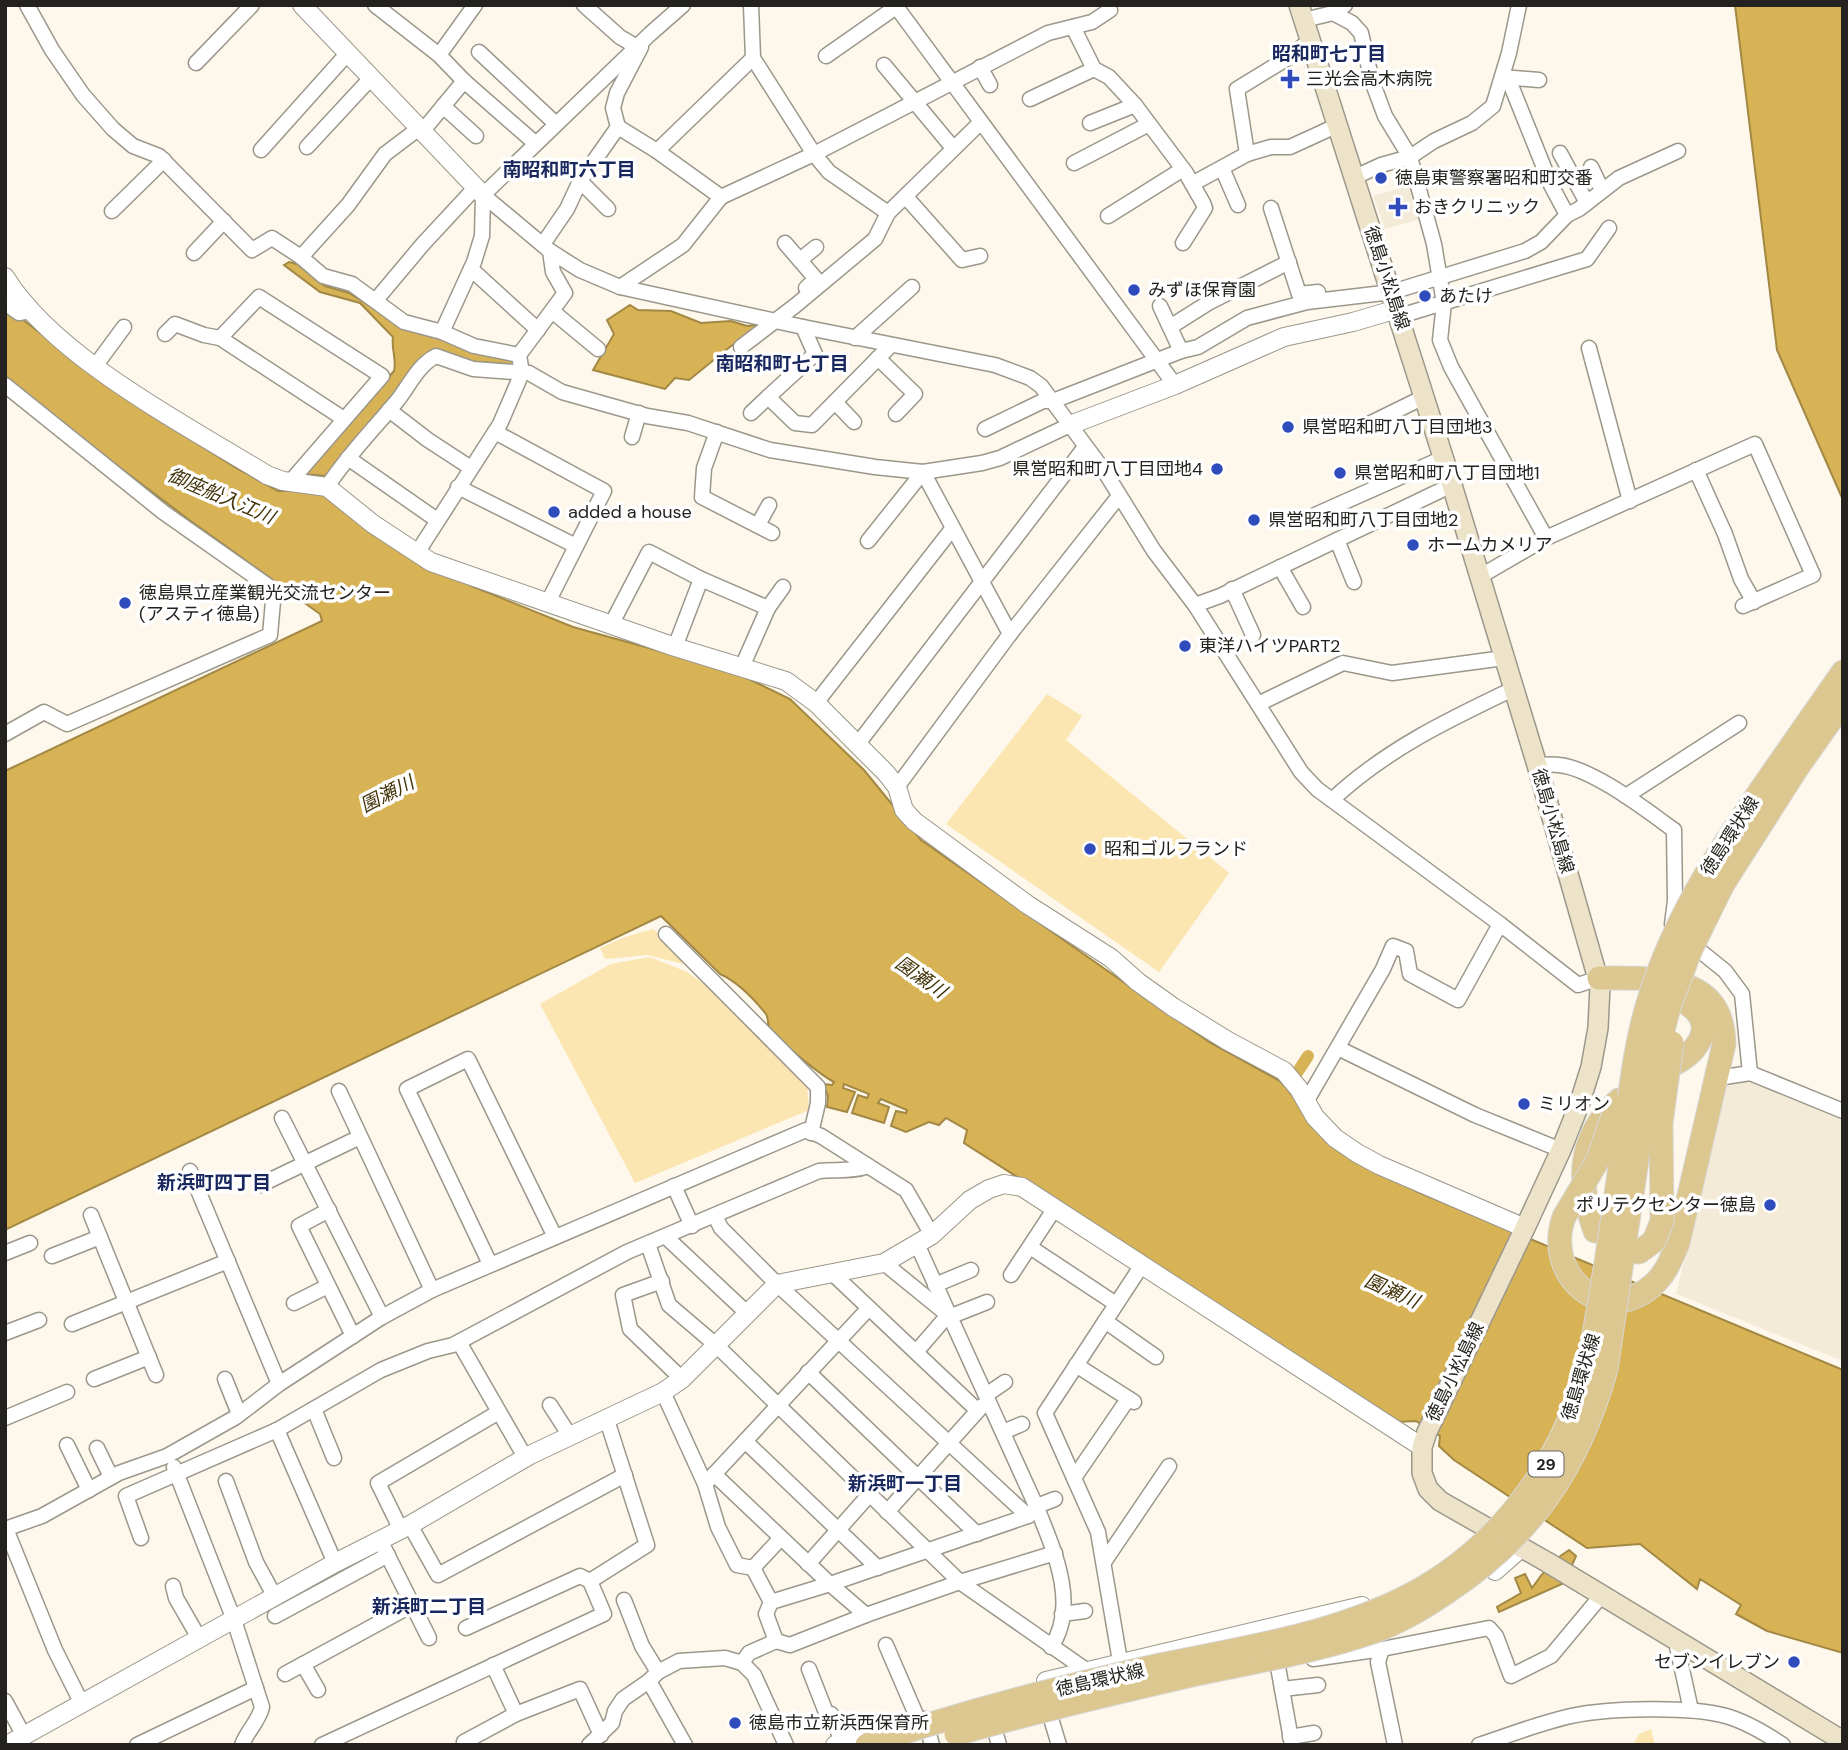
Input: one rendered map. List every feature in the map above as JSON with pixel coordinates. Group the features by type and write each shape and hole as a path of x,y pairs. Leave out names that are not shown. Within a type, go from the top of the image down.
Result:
{"main road":[{"name":"徳島小松島線","path":"1301,13 1452,485 1599,982 1598,1028 1591,1067 1561,1150 1424,1439"},
{"name":"徳島環状線","path":"863,1742 1075,1685 1327,1628 1384,1608 1414,1593 1483,1544 1508,1517 1537,1479 1562,1435 1580,1391 1595,1333 1629,1098 1648,1005 1672,939 1708,869 1843,672"},
{"name":"徳島環状線","path":"918,1745 1094,1697 1373,1632 1413,1614 1466,1580 1502,1552 1538,1510 1562,1476 1599,1394 1614,1326 1647,1093 1669,1007 1690,949 1723,884 1771,807 1843,703"},
{"path":"1599,982 1679,999 1692,1005 1702,1020 1702,1029 1693,1050 1677,1062 1636,1085 1613,1105 1597,1125 1582,1169 1585,1198 1595,1231 1606,1242 1639,1252 1650,1245 1659,1231 1663,1205 1661,1123 1672,1040 1691,966 1723,884"},
{"path":"1599,982 1669,981 1693,987 1705,994 1714,1004 1724,1033 1718,1078 1678,1244 1669,1265 1654,1284 1635,1297 1604,1300 1590,1294 1569,1277 1563,1266 1558,1240 1564,1217 1589,1179 1609,1134 1630,1057 1648,1005"},
{"path":"1424,1439 1422,1473 1428,1489 1440,1501 1574,1578 1843,1741"}],"street":[{"path":"27,5 52,50 83,95 113,129 133,146 164,160 252,250 272,238 323,276 352,284 404,322 442,332 474,346 519,355"},
{"path":"196,63 252,5"},
{"path":"439,55 475,5"},
{"path":"584,5 620,37 641,44"},
{"path":"376,300 423,244 536,143 683,5"},
{"path":"620,287 683,245 720,197 814,154 1048,33 1093,22 1110,10 1108,5"},
{"path":"1355,177 1381,165 1410,157 1434,141 1472,123 1493,106 1505,77 1519,5"},
{"path":"378,6 439,55 464,81 536,143"},
{"path":"750,6 753,58 814,154 829,172 888,213"},
{"path":"826,55 895,6 1175,384"},
{"path":"309,8 347,54 479,192 547,248 580,270 620,287 1017,372 1041,386 1105,472 1154,551 1195,605 1301,772 1317,789 1578,985 1599,982"},
{"path":"1301,13 1339,9 1361,33 1372,81 1385,116 1410,157 1425,208 1444,303 1440,340 1451,366 1546,538"},
{"path":"1073,27 1094,69 1109,77 1135,105 1182,169 1205,208 1182,243"},
{"path":"1247,154 1237,89 1291,56 1310,40"},
{"path":"641,44 617,93 613,108 618,127 657,151 720,197"},
{"path":"479,52 556,124"},
{"path":"261,150 347,54"},
{"path":"657,151 753,58"},
{"path":"884,65 953,148"},
{"path":"980,67 989,85"},
{"path":"1030,99 1094,69"},
{"path":"1505,77 1539,80"},
{"path":"1505,77 1551,185 1567,215"},
{"path":"307,146 371,78"},
{"path":"301,257 348,205 385,154 420,131 464,81"},
{"path":"1090,123 1135,105"},
{"path":"443,106 476,136"},
{"path":"741,347 875,239 888,213 981,122"},
{"path":"1073,163 1149,124"},
{"path":"1192,184 1247,154 1271,147 1290,147 1338,125"},
{"path":"417,553 512,401 522,373 519,355 565,293 553,272 547,248 580,181 618,127"},
{"path":"325,487 424,365 434,357 473,369 528,373 562,392 799,456 923,472 982,463 1000,458 1070,425 1284,337 1353,322 1394,299 1440,279 1525,251 1541,242 1567,215 1619,178 1678,151"},
{"path":"1560,153 1587,203"},
{"path":"112,211 164,160"},
{"path":"1222,167 1238,205"},
{"path":"1591,167 1602,191"},
{"path":"1108,216 1182,169"},
{"path":"580,181 608,209"},
{"path":"442,332 471,270 482,236 479,192"},
{"path":"906,197 962,260 980,256"},
{"path":"1271,208 1299,294 1357,290 1394,299"},
{"path":"194,253 224,221"},
{"path":"985,429 1043,401 1053,401 1181,351 1198,347 1247,318 1307,302 1394,299 1444,303 1531,274 1587,259 1609,228"},
{"path":"773,321 816,279 785,243"},
{"path":"800,260 816,247"},
{"path":"1525,251 1531,274"},
{"path":"1170,327 1208,303 1289,262"},
{"path":"471,270 538,330"},
{"path":"5,277 30,311 57,336 132,391 267,475 325,487 373,524 431,562 675,647 786,681 816,703 897,787 904,810 914,821 1028,905 1111,958 1172,1007 1284,1071 1315,1117 1335,1138 1379,1165 1523,1231"},
{"path":"855,338 912,288"},
{"path":"220,338 260,297 382,376 293,482"},
{"path":"5,303 19,313 30,311"},
{"path":"1160,306 1181,351"},
{"path":"552,311 598,349"},
{"path":"165,334 175,324 220,338 344,419"},
{"path":"96,365 124,327"},
{"path":"751,413 815,354 803,327"},
{"path":"768,397 795,423 812,425 891,345"},
{"path":"1589,348 1630,501"},
{"path":"878,358 915,394 896,414"},
{"path":"5,385 163,512 274,590 270,635 67,724 44,712 5,734"},
{"path":"1369,424 1424,397"},
{"path":"835,401 854,422"},
{"path":"389,410 471,468"},
{"path":"632,437 639,413"},
{"path":"495,432 604,491 548,602"},
{"path":"717,432 704,468 702,497 772,533"},
{"path":"1479,578 1546,538 1755,444 1813,575 1749,604 1725,534 1696,471"},
{"path":"857,745 1085,446"},
{"path":"348,458 437,520"},
{"path":"1315,515 1443,458"},
{"path":"923,472 1010,634"},
{"path":"868,541 923,472"},
{"path":"1195,605 1452,485"},
{"path":"458,487 576,546"},
{"path":"897,787 1010,634 1119,496"},
{"path":"758,526 769,505"},
{"path":"816,703 952,529"},
{"path":"1337,540 1354,582"},
{"path":"611,625 649,552 701,579 768,607"},
{"path":"1280,567 1303,607"},
{"path":"675,647 701,579"},
{"path":"742,667 768,607 783,587"},
{"path":"1233,589 1253,635"},
{"path":"1258,704 1343,663 1392,673 1504,658"},
{"path":"1332,800 1383,758 1432,729 1513,688"},
{"path":"1626,796 1739,723"},
{"path":"1537,765 1561,765 1590,776 1626,796 1674,830 1674,920 1670,928 1725,971 1742,995 1750,1073"},
{"path":"1302,1095 1338,1048 1383,970 1393,946 1406,951 1410,974 1458,1000 1500,924"},
{"path":"666,934 818,1087 818,1103 811,1133"},
{"path":"1338,1048 1475,1115 1561,1150"},
{"path":"490,1264 407,1089 468,1059 555,1237"},
{"path":"1718,1078 1750,1073 1843,1111"},
{"path":"339,1091 432,1290"},
{"path":"282,1118 382,1317"},
{"path":"82,1704 55,1650 6,1529 42,1516 111,1477 167,1457 239,1414 279,1384 382,1317 432,1290 806,1130 906,1190 925,1240 935,1285 984,1402 1003,1432 1034,1510 1055,1553 1064,1596 1059,1636 1051,1647"},
{"path":"260,1185 360,1137"},
{"path":"141,1538 126,1496 277,1430 381,1370 428,1351 453,1345 627,1252 820,1171 859,1170 868,1166"},
{"path":"190,1171 279,1384"},
{"path":"275,1616 384,1548 406,1527 525,1457 663,1392 682,1379 777,1284 884,1263 925,1240 970,1200 1004,1184 1022,1187 1142,1265 1424,1439"},
{"path":"674,1186 692,1226"},
{"path":"1011,1275 1055,1208"},
{"path":"329,1210 299,1226 353,1336"},
{"path":"91,1214 156,1375"},
{"path":"715,1216 721,1228 777,1284 947,1443 1034,1510"},
{"path":"52,1256 100,1237"},
{"path":"666,1237 747,1313"},
{"path":"5,1253 30,1243"},
{"path":"648,1244 669,1305 716,1345 960,1582 1087,1670"},
{"path":"1030,1247 1116,1304"},
{"path":"72,1324 228,1261"},
{"path":"884,1263 949,1316"},
{"path":"1127,1698 1098,1532 1045,1413 1142,1265"},
{"path":"935,1285 971,1270"},
{"path":"832,1273 916,1352 984,1402"},
{"path":"662,1281 623,1295 630,1329 682,1379"},
{"path":"294,1303 328,1286"},
{"path":"916,1352 949,1316 987,1302"},
{"path":"709,1479 869,1308"},
{"path":"5,1333 39,1320"},
{"path":"1105,1321 1156,1357"},
{"path":"459,1342 525,1457"},
{"path":"94,1379 149,1357"},
{"path":"1074,1478 1132,1401 1076,1365"},
{"path":"808,1373 977,1534"},
{"path":"225,1379 239,1414"},
{"path":"887,1512 1004,1382"},
{"path":"5,1418 67,1392"},
{"path":"663,1392 709,1479 718,1527 737,1565 753,1568"},
{"path":"550,1405 570,1436"},
{"path":"314,1409 334,1458"},
{"path":"499,1412 378,1482 438,1575 625,1475"},
{"path":"590,1581 648,1545 607,1420"},
{"path":"1003,1432 1022,1424"},
{"path":"277,1430 335,1563"},
{"path":"745,1441 878,1568"},
{"path":"67,1445 89,1490"},
{"path":"97,1448 111,1477"},
{"path":"167,1457 178,1473 262,1707 242,1745"},
{"path":"1104,1562 1168,1466"},
{"path":"709,1479 781,1538 866,1615"},
{"path":"226,1481 256,1562 275,1597"},
{"path":"808,1563 869,1495"},
{"path":"771,1602 977,1534 1055,1499"},
{"path":"753,1568 781,1538"},
{"path":"7,1745 29,1738 82,1704 199,1637 335,1563 384,1548"},
{"path":"384,1548 429,1638"},
{"path":"809,1669 827,1715 831,1714 838,1744 863,1742 920,1716 1087,1670 1398,1598 1449,1564 1483,1557 1495,1570 1521,1548"},
{"path":"743,1663 749,1653 776,1641 790,1645 960,1582 1055,1553"},
{"path":"753,1568 771,1602"},
{"path":"322,1745 604,1614 590,1581 580,1576 466,1628"},
{"path":"173,1586 176,1598 199,1637"},
{"path":"955,1745 997,1739 1051,1718 1156,1691 1187,1688 1278,1666 1489,1628 1496,1636 1511,1676 1550,1656 1601,1596"},
{"path":"624,1600 654,1677 685,1745"},
{"path":"771,1602 766,1614 776,1641"},
{"path":"285,1674 412,1605"},
{"path":"1062,1614 1085,1611"},
{"path":"1271,1629 1291,1741 1314,1733"},
{"path":"1676,1642 1691,1710"},
{"path":"886,1646 932,1745"},
{"path":"1382,1649 1378,1662 1386,1730 1395,1745"},
{"path":"464,1742 516,1714 580,1689 595,1740 612,1723 615,1711 623,1699 679,1661 725,1658 743,1663 754,1675 786,1745"},
{"path":"303,1664 318,1690"},
{"path":"493,1665 516,1714"},
{"path":"1040,1683 1059,1745"},
{"path":"1282,1689 1318,1685"},
{"path":"137,1745 256,1688"},
{"path":"5,1701 29,1738"},
{"path":"1484,1744 1572,1716 1691,1710 1726,1716 1760,1729 1783,1745"}],"shaded area":[{"name":"おきクリニック","path":"1412,185 1421,219 1385,229 1373,196"},
{"name":"昭和ゴルフランド","path":"1047,694 1082,716 1066,740 1229,873 1159,972 946,824"},
{"path":"653,929 676,948 688,965 647,955 605,959 600,948"},
{"path":"650,957 687,972 734,1006 807,1083 809,1110 635,1183 540,1004 611,964"},
{"name":"ポリテクセンター徳島","path":"1754,1080 1843,1116 1843,1361 1676,1294 1728,1083"},
{"path":"1651,1729 1655,1745 1633,1745 1639,1734"}],"water":[{"path":"1735,5 1843,5 1843,500 1777,350"},
{"path":"289,262 297,264 325,286 349,293 375,309 514,359 513,368 486,366 446,353 361,434 326,476 304,474 394,371 395,362 393,337 360,303 320,292 284,265"},
{"path":"630,305 638,310 671,311 701,323 731,321 747,326 763,324 689,380 675,378 665,389 593,370 614,334 607,320"},
{"path":"5,306 122,396 236,468 278,491 323,495 373,535 474,587 573,627 732,671 790,699 864,770 921,840 1209,1042 1280,1081 1344,1155 1418,1192 1843,1370 1843,1653 1767,1631 1736,1614 1741,1605 1700,1579 1697,1589 1640,1544 1587,1548 1454,1460 1439,1446 1440,1436 1416,1421 1395,1422 964,1143 967,1130 946,1118 939,1125 929,1122 906,1132 891,1126 896,1111 906,1113 907,1110 881,1099 878,1103 889,1107 884,1123 852,1113 858,1095 867,1098 869,1094 844,1084 843,1088 855,1092 847,1112 827,1107 828,1096 823,1084 832,1085 834,1082 781,1041 769,1027 766,1014 751,997 720,974 661,916 5,1230 5,771 322,621 320,614 82,439 5,376"},
{"path":"1569,1550 1576,1556 1564,1583 1499,1612 1497,1607 1521,1593 1515,1578 1525,1574 1532,1588 1549,1567"}],"waterway":[{"path":"1289,1085 1308,1056"}],"place":[{"name":"三光会高木病院","path":"1290,79"},
{"name":"徳島東警察署昭和町交番","path":"1381,178"},
{"name":"おきクリニック","path":"1398,207"},
{"name":"みずほ保育園","path":"1134,290"},
{"name":"あたけ","path":"1425,296"},
{"name":"県営昭和町八丁目団地3","path":"1288,427"},
{"name":"県営昭和町八丁目団地4","path":"1217,469"},
{"name":"県営昭和町八丁目団地1","path":"1340,473"},
{"name":"added a house","path":"554,512"},
{"name":"県営昭和町八丁目団地2","path":"1254,520"},
{"name":"ホームカメリア","path":"1413,545"},
{"name":"徳島県立産業観光交流センター (アスティ徳島)","path":"125,603"},
{"name":"東洋ハイツPART2","path":"1185,646"},
{"name":"昭和ゴルフランド","path":"1090,849"},
{"name":"ミリオン","path":"1524,1104"},
{"name":"ポリテクセンター徳島","path":"1770,1205"},
{"name":"セブンイレブン","path":"1794,1662"},
{"name":"徳島市立新浜西保育所","path":"735,1723"}],"district":[{"name":"昭和町七丁目","path":"1329,53"},
{"name":"南昭和町六丁目","path":"569,169"},
{"name":"南昭和町七丁目","path":"782,363"},
{"name":"新浜町四丁目","path":"214,1182"},
{"name":"新浜町一丁目","path":"905,1483"},
{"name":"新浜町二丁目","path":"429,1606"}],"water label":[{"name":"御座船入江川","path":"221,496"},
{"name":"園瀬川","path":"387,794"},
{"name":"園瀬川","path":"921,977"},
{"name":"園瀬川","path":"1392,1291"}]}
